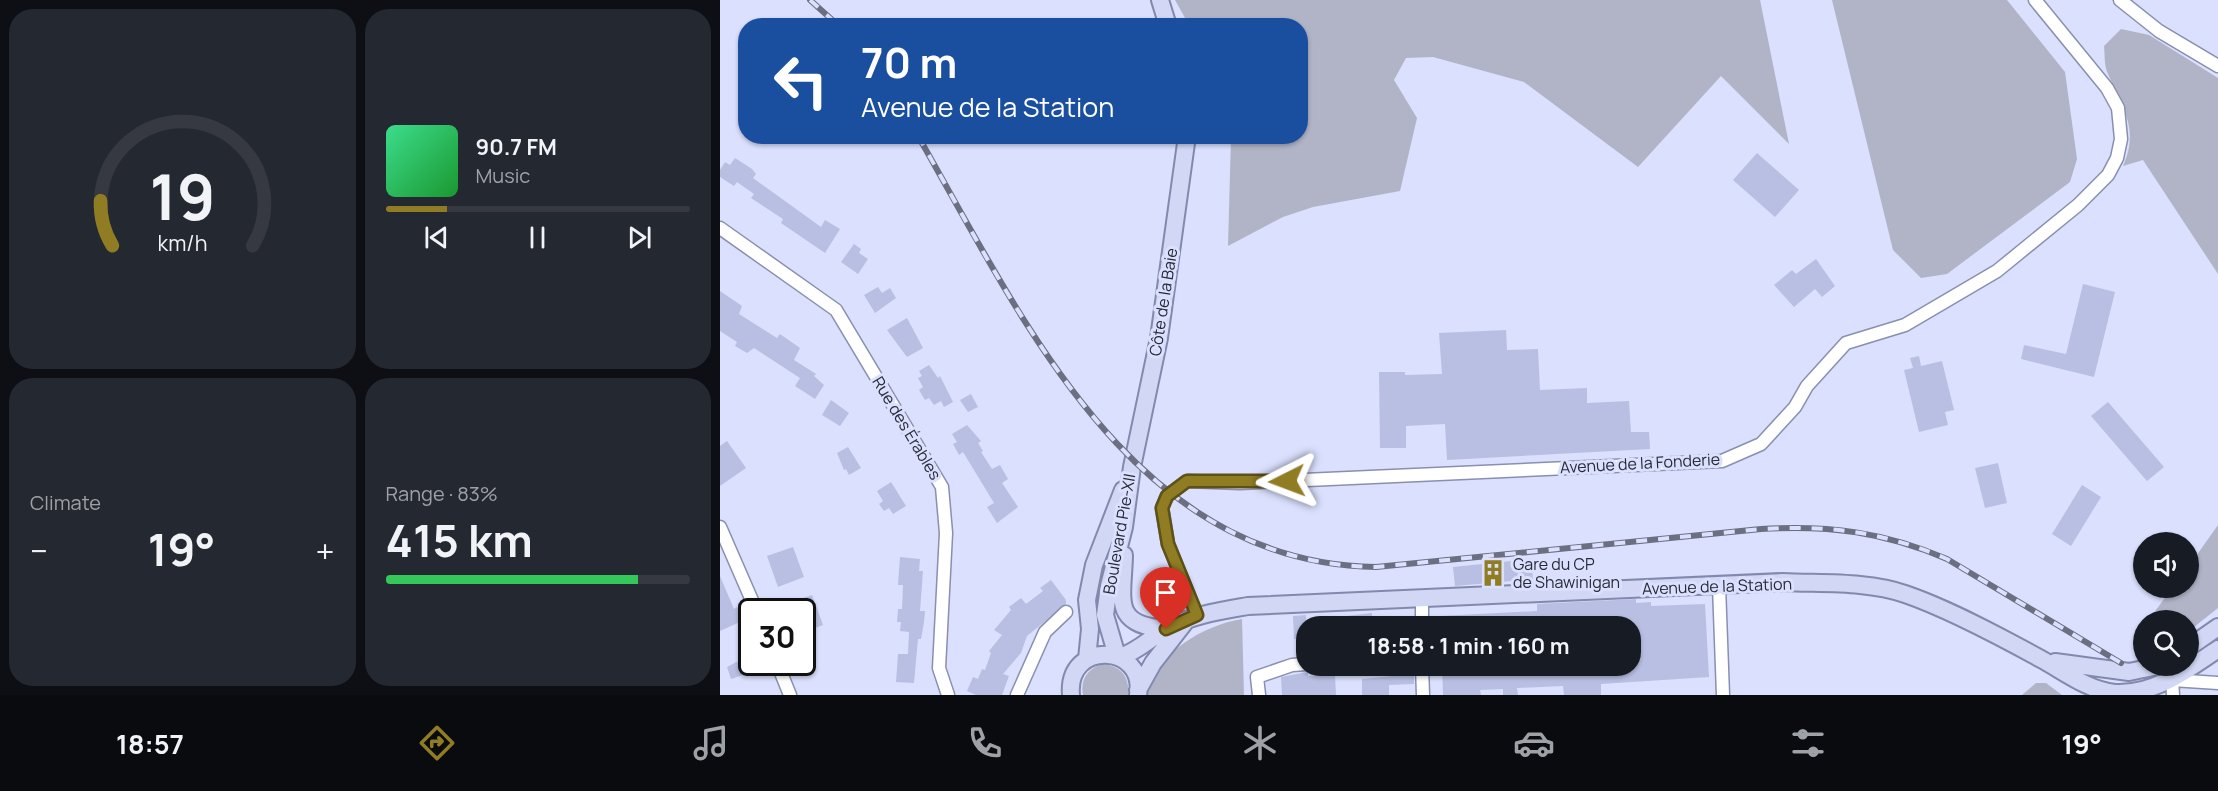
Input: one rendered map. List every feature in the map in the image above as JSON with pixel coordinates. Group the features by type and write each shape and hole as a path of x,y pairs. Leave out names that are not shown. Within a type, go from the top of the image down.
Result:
{"main road":[{"path":"1160,0 1166,18"},
{"name":"Côte de la Baie","path":"1132,467 1159,338 1186,144"},
{"name":"Boulevard Pie-XII","path":"1132,467 1124,527 1109,586 1105,615 1118,657 1134,671 1138,692"},
{"name":"Boulevard Pie-XII","path":"1087,658 1090,629 1087,600 1094,566 1132,467"},
{"path":"1124,527 1123,600 1126,614 1137,625 1166,629"},
{"name":"Avenue de la Station","path":"1118,657 1139,649 1166,629 1191,618 1248,606 1794,583 1868,587 1904,594 2042,659"},
{"path":"1138,692 1153,663 1191,618"},
{"path":"2199,640 2218,627"},
{"path":"2042,659 2086,685 2117,694 2161,690 2218,649"},
{"path":"1069,692 1073,676 1087,658 1102,654 1118,657"},
{"path":"2042,659 2094,669 2133,671"}],"street":[{"name":"Avenue de la Fonderie","path":"1191,618 1168,544 1162,508 1167,496 1187,481 1240,483 1722,461 1761,444 1795,407 1808,386 1846,343 1905,325 1997,271 2078,205 2108,175 2117,158 2121,139 2118,108 2107,88 2036,0"},
{"path":"2120,0 2159,31 2218,66"},
{"name":"Rue des Érables","path":"720,228 836,310 942,487 946,533 939,668 948,695"},
{"path":"720,527 751,598"},
{"path":"1719,586 1723,695"},
{"path":"1422,597 1422,616"},
{"path":"1017,695 1045,632 1066,612"},
{"path":"1258,695 1257,677 1296,665"},
{"path":"782,676 790,695"},
{"path":"1422,676 1423,695"},
{"path":"2161,690 2218,683"}],"shaded area":[{"path":"1175,0 1760,0 1789,144 1721,76 1638,167 1524,82 1433,57 1406,58 1394,80 1417,118 1400,191 1313,207 1283,217 1228,246 1231,144 1308,144 1308,18 1185,18"},
{"path":"1832,0 2007,0 2065,72 2077,159 2070,182 1947,274 1921,278 1893,250"},
{"path":"2121,29 2149,35 2218,78 2218,274 2143,160 2123,166 2130,140 2129,129 2127,118 2107,71 2104,46"},
{"path":"2218,525 2218,608 2199,623 2199,610 2156,610 2165,598 2199,598 2199,552"},
{"path":"1242,619 1244,695 1146,695 1159,667 1183,644 1212,628"},
{"path":"1103,664 1115,667 1123,674 1126,678 1128,695 1083,695 1082,689 1086,675 1093,668"},
{"path":"2036,683 2046,683 2062,695 2022,695"}],"building":[{"path":"1757,153 1799,190 1775,217 1733,180"},
{"path":"735,158 752,169 756,174 753,178 821,227 825,220 840,229 825,253 781,223 783,219 751,198 754,194 737,182 734,186 720,177 720,170 725,162 730,165"},
{"path":"854,244 861,249 859,253 868,259 858,274 841,262"},
{"path":"1816,259 1835,286 1822,297 1815,289 1794,307 1774,285 1792,270 1796,274"},
{"path":"2083,284 2115,292 2094,377 2021,359 2024,345 2066,354"},
{"path":"878,287 882,293 890,288 896,298 875,313 864,295"},
{"path":"720,291 742,306 739,314 777,338 780,334 800,348 794,360 816,374 814,376 824,385 815,399 795,386 800,378 754,348 747,353 735,346 737,342 720,331"},
{"path":"907,318 923,348 907,357 887,330"},
{"path":"1506,330 1507,350 1538,349 1540,390 1587,388 1587,403 1629,401 1631,432 1649,432 1650,449 1447,460 1445,424 1406,426 1406,448 1380,448 1379,372 1405,372 1405,375 1442,374 1439,333"},
{"path":"1919,356 1921,366 1942,361 1954,410 1945,412 1948,425 1919,432 1904,370 1913,368 1910,358"},
{"path":"929,365 938,378 940,376 953,402 944,407 941,401 934,405 929,398 925,400 919,390 923,387 918,378 922,376 919,371"},
{"path":"971,394 978,407 968,412 960,400"},
{"path":"831,400 849,413 840,426 822,415"},
{"path":"2108,402 2164,467 2147,481 2091,416"},
{"path":"967,425 981,441 978,443 983,451 981,452 992,469 1000,465 1008,479 1002,483 1018,507 997,523 987,507 994,503 963,452 959,455 953,444 957,442 952,434"},
{"path":"727,441 746,468 720,486 720,446"},
{"path":"848,447 861,468 849,475 846,469 844,470 837,453"},
{"path":"1998,463 2007,503 1985,508 1975,468"},
{"path":"891,482 906,506 893,514 889,508 884,511 879,504 883,501 877,491"},
{"path":"2082,485 2101,497 2071,546 2052,534"},
{"path":"793,547 804,577 778,587 767,556"},
{"path":"900,557 920,559 919,571 923,571 920,611 925,611 921,639 918,639 914,683 896,682 898,654 908,654 909,632 900,631 901,622 897,622 898,609 902,609 903,585 898,585"},
{"name":"Gare du CP de Shawinigan","path":"1531,559 1533,579 1455,586 1453,567"},
{"path":"720,576 734,609 737,607 738,609 738,623 720,631"},
{"path":"1051,580 1066,600 1066,604 1027,636 1021,653 1003,674 1009,676 1002,695 976,695 967,691 973,677 978,679 982,669 985,670 991,653 989,651 1002,635 994,630 1011,610 1009,607 1021,598 1026,604 1043,591 1040,588"},
{"path":"1636,599 1636,603 1651,602 1651,606 1705,604 1709,677 1601,684 1601,695 1564,695 1563,686 1517,688 1518,695 1503,695 1503,689 1480,690 1481,695 1443,695 1442,676 1641,676 1641,616 1440,616 1537,611 1537,604"},
{"path":"816,606 823,625 816,628"},
{"path":"1372,613 1372,616 1347,616"},
{"path":"1306,615 1296,616 1296,639 1294,639 1293,616"},
{"path":"738,661 740,676 731,679 727,667"},
{"path":"1296,674 1335,676 1336,695 1282,695 1281,677"},
{"path":"1414,676 1414,684 1389,685 1389,695 1362,695 1362,679"}],"railway":[{"path":"810,0 830,18"},
{"path":"923,144 1000,280 1045,352 1095,419 1152,477 1216,524 1291,555 1376,567 1761,529 1810,528 1856,532 1901,542 1947,559 2121,663"}],"place":[{"name":"Gare du CP de Shawinigan","path":"1493,573"}],"route":[{"path":"1166,629 1197,615 1168,544 1162,508 1167,496 1187,481 1240,483 1287,481"}]}
